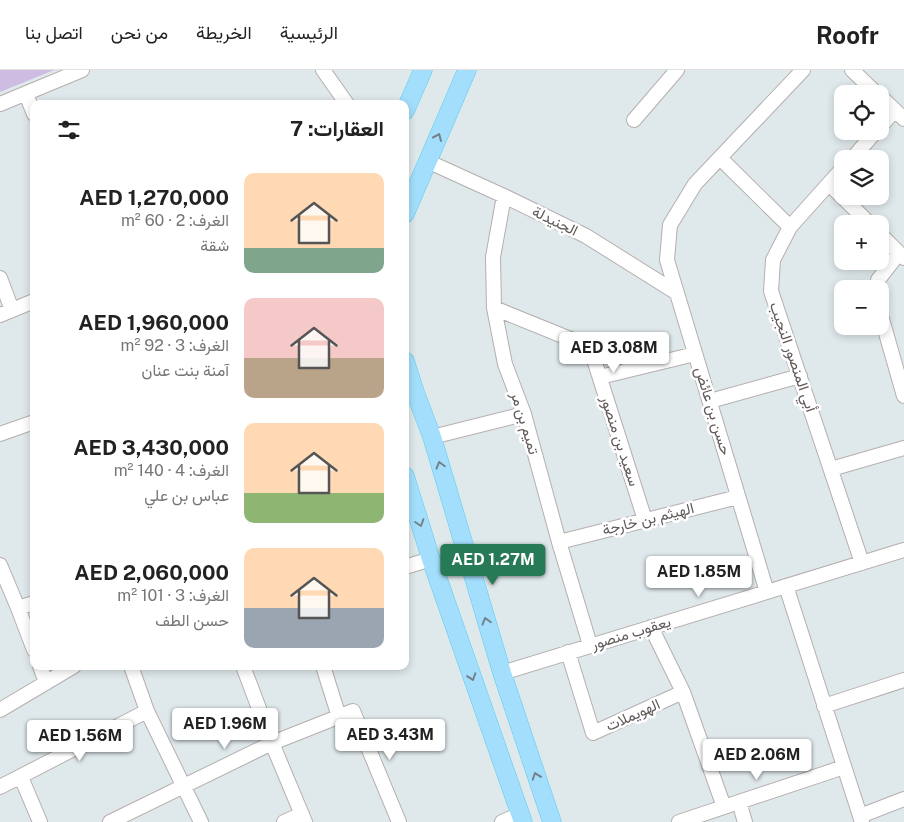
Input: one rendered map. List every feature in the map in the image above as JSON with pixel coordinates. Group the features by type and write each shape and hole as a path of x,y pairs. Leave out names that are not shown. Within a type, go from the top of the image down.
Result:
{"main road":[{"path":"409,101 422,70"},
{"path":"409,204 468,70"},
{"path":"410,393 432,437 502,673 552,822"},
{"path":"409,489 431,559 522,818"}],"street":[{"path":"0,104 82,70"},
{"path":"323,70 344,100"},
{"path":"634,120 677,70"},
{"name":"حسن بن عائض","path":"767,592 667,260 670,225 695,184 803,70"},
{"path":"852,70 868,85"},
{"path":"26,94 30,104"},
{"path":"889,105 899,115"},
{"path":"860,150 868,140"},
{"path":"720,158 790,227"},
{"name":"الجنيدلة","path":"427,161 586,236 677,293"},
{"name":"أبي المنصور النجيب","path":"834,178 790,227 772,260 771,290 862,563"},
{"path":"829,184 861,215"},
{"name":"تميم بن مر","path":"504,196 493,257 494,308 506,364 524,414 558,542 590,645"},
{"path":"878,280 902,255 889,243"},
{"path":"0,278 6,312 30,303"},
{"name":"سعيد بن منصور","path":"494,308 590,347 645,520"},
{"path":"889,331 897,347 904,396"},
{"path":"600,377 695,354"},
{"path":"710,401 800,376"},
{"path":"432,437 524,414"},
{"path":"0,434 30,423"},
{"path":"831,469 904,448"},
{"name":"الهيثم بن خارجة","path":"558,542 738,497"},
{"name":"يعقوب منصور","path":"502,673 904,550"},
{"path":"409,566 431,559"},
{"path":"0,566 30,640"},
{"path":"786,586 861,819 904,799"},
{"path":"18,608 30,604"},
{"path":"651,627 684,692 724,807"},
{"name":"الهويملات","path":"568,652 593,733 684,692"},
{"path":"41,670 46,683"},
{"path":"0,710 67,670"},
{"path":"132,670 147,711 201,822"},
{"path":"245,670 303,818 284,822"},
{"path":"324,670 338,717"},
{"path":"824,706 904,680"},
{"path":"0,788 147,711"},
{"path":"110,822 272,743 353,711 399,822"},
{"path":"679,822 844,767"},
{"path":"21,777 40,822"},
{"path":"739,802 745,822"},
{"path":"502,822 522,818"}],"shaded area":[{"path":"0,70 54,70 0,92"}]}
